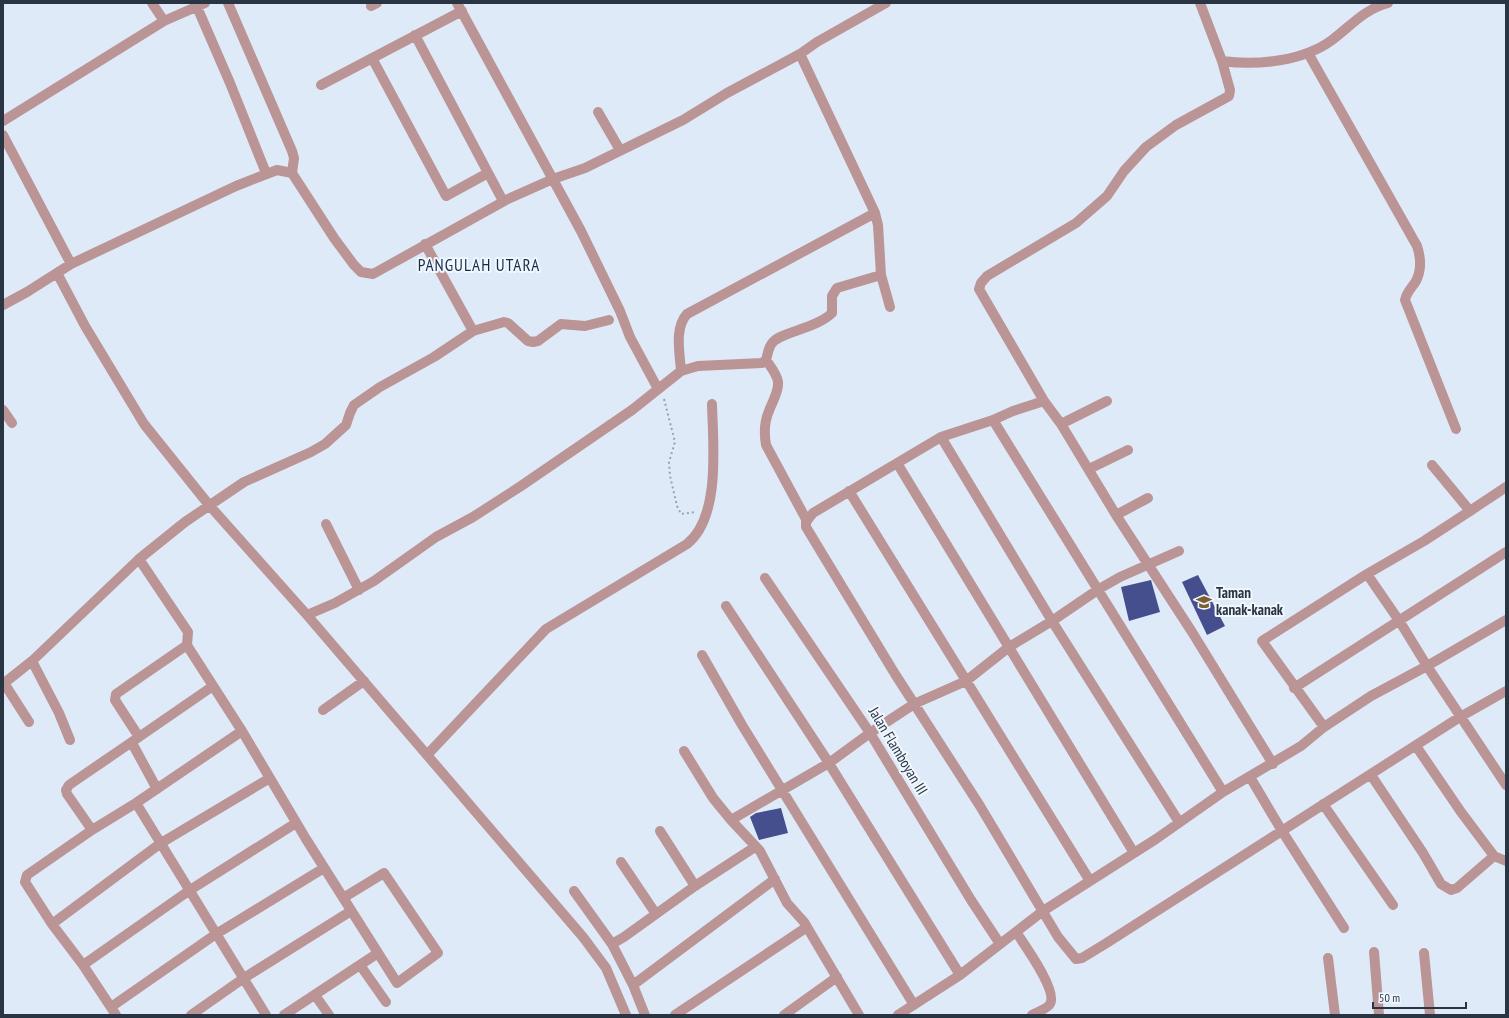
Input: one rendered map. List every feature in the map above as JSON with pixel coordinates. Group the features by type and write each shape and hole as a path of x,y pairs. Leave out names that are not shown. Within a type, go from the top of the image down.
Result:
{"street":[{"path":"152,3 164,21"},
{"path":"228,3 292,151 294,158 292,173 334,238 361,272 373,274 503,201 553,179 585,168 683,120 727,93 800,54 817,42 886,3"},
{"path":"1200,3 1226,72 1230,90 1226,98 1176,125 1146,147 1124,171 1107,196 1076,223 987,276 981,283 980,289 984,299 1044,401 1061,424 1273,764"},
{"path":"1222,61 1246,63 1295,57 1318,50 1332,40 1364,12 1388,3"},
{"path":"3,121 164,21 201,5 266,173"},
{"path":"321,85 415,36 460,7 581,231 620,311 630,337 658,389"},
{"path":"415,36 503,201"},
{"path":"1308,53 1417,246 1421,256 1421,265 1416,281 1407,291 1404,300 1456,429"},
{"path":"800,54 875,213 878,225 881,275 890,307"},
{"path":"372,58 446,196 488,173"},
{"path":"598,112 620,150"},
{"path":"3,135 71,264"},
{"path":"3,305 71,264 266,173 277,170 292,173"},
{"path":"681,371 679,329 682,319 687,314 875,213"},
{"path":"425,244 473,331"},
{"path":"57,273 85,326 144,424 209,504 307,614 542,889 610,954 610,974 626,1015"},
{"path":"807,521 766,445 764,431 776,395 778,382 774,372 766,360 769,347 777,339 812,326 832,313 832,296 837,288 881,275"},
{"path":"29,722 4,683 32,661 139,559 165,537 209,504 256,476 311,452 325,444 346,425 354,406 380,388 434,357 473,331 504,322 508,323 528,341 533,342 538,341 561,324 585,326 609,320"},
{"path":"307,614 335,603 359,590 436,537 472,517 529,481 632,410 681,371 698,366 759,364 766,360"},
{"path":"1044,401 941,437 848,491 813,514 807,521 806,527 914,704 980,806 1072,957 1078,959 1460,717 1506,691"},
{"path":"1061,424 1107,401"},
{"path":"427,755 546,629 687,544 699,533 708,508 714,471 712,404"},
{"path":"3,410 12,423"},
{"path":"993,420 1223,792"},
{"path":"941,437 1052,621 1179,822"},
{"path":"1089,469 1128,450"},
{"path":"897,463 1134,853"},
{"path":"1432,465 1470,511"},
{"path":"1324,727 1294,688 1262,641 1367,574 1424,541 1506,486"},
{"path":"848,491 1090,881"},
{"path":"1116,514 1148,498"},
{"path":"326,524 359,590"},
{"path":"731,820 829,763 870,733 914,704 966,681 1009,647 1052,621 1098,589 1147,564 1179,551"},
{"path":"1294,688 1400,622 1506,552"},
{"path":"139,559 188,632 187,645 242,731 296,823 324,868 343,898 351,910 397,983 438,953 384,873 343,898"},
{"path":"1367,574 1506,785"},
{"name":"Jalan Flamboyan III","path":"764,578 870,733 971,900 1000,944"},
{"path":"726,606 829,763 960,975"},
{"path":"898,1015 960,975 1043,911 1134,853 1223,792 1273,764 1301,746 1324,727 1371,696 1427,666 1506,620"},
{"path":"157,789 114,695 187,645"},
{"path":"702,655 914,1005"},
{"path":"32,661 59,713 70,740"},
{"path":"323,710 364,681"},
{"path":"92,830 68,794 67,788 213,686"},
{"path":"242,731 26,875 25,882 52,924 83,965 114,1011 216,934 324,868"},
{"path":"1416,746 1461,812 1494,856 1506,861"},
{"path":"684,751 713,798 764,858 787,903 807,927 859,1015"},
{"path":"1370,775 1423,853 1441,884 1446,888 1451,890 1457,888 1494,856"},
{"path":"1250,777 1282,831 1344,928"},
{"path":"52,924 161,843 270,778"},
{"path":"136,802 266,1015"},
{"path":"1323,804 1393,905"},
{"path":"83,965 190,890 296,823"},
{"path":"660,831 695,886"},
{"path":"610,954 656,914 695,886 755,847"},
{"path":"621,862 656,914"},
{"path":"633,985 775,879"},
{"path":"574,891 610,954 633,985 645,1015"},
{"path":"191,1015 244,978 351,910"},
{"path":"675,1015 807,927"},
{"path":"1016,932 1042,974 1052,994 1050,1005 1032,1015"},
{"path":"1374,952 1379,1015"},
{"path":"284,1015 378,953"},
{"path":"1424,953 1430,1015"},
{"path":"1328,958 1335,1015"},
{"path":"360,965 386,1002"},
{"path":"784,1015 837,978"},
{"path":"315,995 329,1015"}],"path":[{"path":"658,389 666,404 667,414 674,437 674,448 669,462 672,488 679,512 688,514 708,508"}],"building":[{"path":"1198,575 1225,626 1207,635 1182,582"},
{"path":"1151,580 1160,612 1129,621 1121,587"},
{"path":"781,808 788,833 759,840 750,817 756,813"}],"place":[{"name":"Taman kanak-kanak","path":"1204,602"}],"district":[{"name":"PANGULAH UTARA","path":"479,265"}]}
